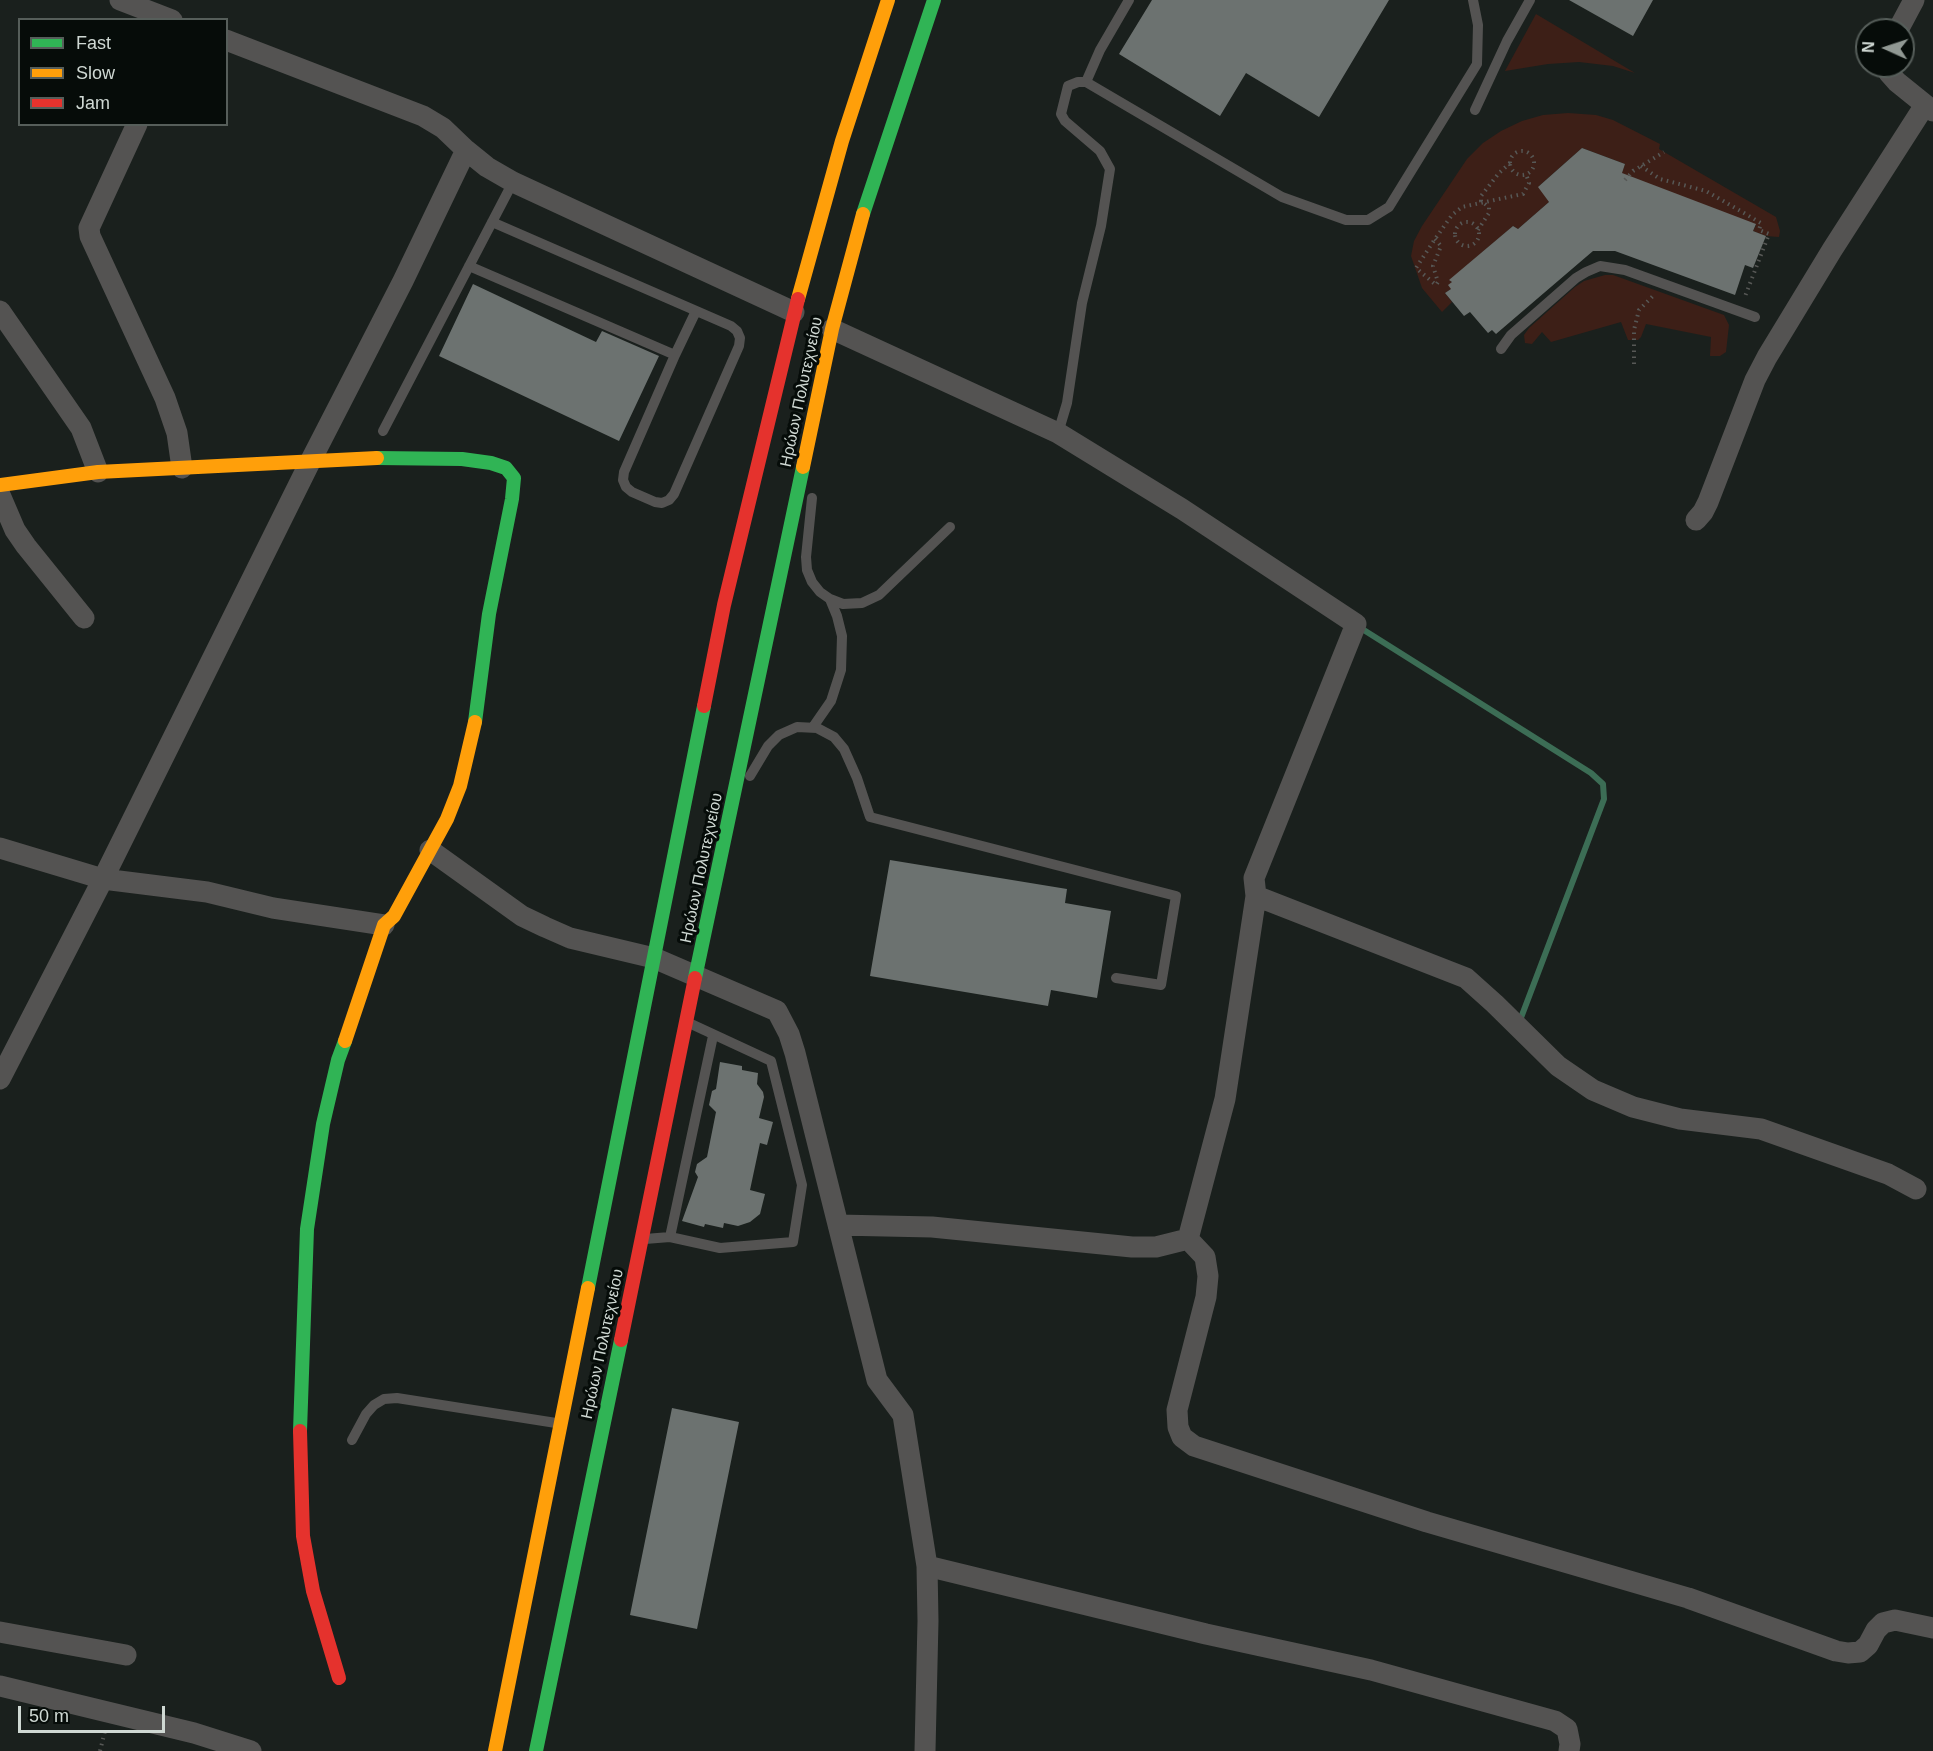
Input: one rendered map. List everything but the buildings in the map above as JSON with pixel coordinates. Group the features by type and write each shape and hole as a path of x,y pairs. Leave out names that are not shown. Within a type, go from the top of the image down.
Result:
{"main road":[{"name":"Ηρώων Πολυτεχνείου","path":"495,1751 724,605 794,312 842,141 888,0"},
{"name":"Ηρώων Πολυτεχνείου","path":"536,1751 832,329 867,200 934,0"},
{"path":"0,485 98,472 381,458 462,459 500,465 509,470 514,478 512,499 489,614 480,696 472,741 460,786 447,819 394,916 384,925 338,1060 322,1124 307,1229 299,1450 303,1536 313,1591 339,1678"}],"street":[{"path":"120,0 167,18"},
{"path":"1904,18 1914,0"},
{"path":"228,41 423,116 442,128 487,167 513,182 794,312"},
{"path":"1696,519 1708,502 1755,380 1767,357 1832,250 1929,108 1893,78"},
{"path":"135,126 88,228 165,398 177,433 182,468"},
{"path":"0,1079 394,299 466,150"},
{"path":"0,311 81,428 98,472"},
{"path":"832,329 1058,433 1182,509 1356,624 1254,878 1256,896 1225,1100 1188,1239"},
{"path":"0,495 26,546 84,618"},
{"path":"0,848 103,879 207,892 273,908 384,925"},
{"path":"430,850 522,916 570,938 654,958 777,1011 789,1034 795,1053 877,1380 903,1416 927,1566 925,1751"},
{"path":"1256,896 1466,978 1558,1066 1593,1090 1633,1107 1680,1119 1761,1129 1888,1174 1917,1189"},
{"path":"838,1225 932,1227 1132,1247 1156,1247 1188,1239"},
{"path":"1188,1239 1205,1257 1208,1276 1206,1298 1177,1410 1178,1427 1182,1437 1194,1446 1426,1522 1688,1598 1836,1651 1860,1652 1868,1645 1876,1630 1883,1623 1895,1620 1933,1628"},
{"path":"927,1566 1206,1634 1371,1671 1555,1721 1567,1729 1569,1751"},
{"path":"0,1632 126,1655"},
{"path":"0,1686 194,1733 251,1751"}],"lane":[{"path":"1086,82 1100,50 1129,0"},
{"path":"1058,433 1067,403 1082,303 1101,226 1110,168 1100,152 1065,121 1061,114 1068,86 1086,82 1282,197 1346,220 1368,220 1389,207 1477,64 1478,24 1473,0"},
{"path":"1475,110 1507,41 1530,0"},
{"path":"383,431 513,182"},
{"path":"492,222 731,326 737,331 740,338 739,346 674,494 662,503 655,502 626,487 623,480 624,472 696,311"},
{"path":"469,266 675,356"},
{"path":"1501,349 1517,329 1576,278 1594,268 1616,267 1755,316"},
{"path":"815,465 823,372"},
{"path":"813,488 806,564 809,576 815,587 830,599 843,604 855,604 873,598 950,527"},
{"path":"813,727 828,706 842,670 842,636 830,599"},
{"path":"732,804 776,737 794,728 813,727 830,735 842,746 857,778 870,817 1176,896 1161,985 1116,978"},
{"path":"642,1240 670,1237 720,1248 794,1242 802,1185 771,1061 686,1022"},
{"path":"670,1237 713,1036"},
{"path":"352,1440 366,1414 374,1405 384,1399 397,1398 561,1424"}],"path":[{"path":"1478,230 1473,224 1464,223 1456,230 1457,240 1466,246 1471,245 1478,237 1478,230 1489,213 1489,207 1481,201 1481,196 1519,151 1528,152 1533,160 1533,165 1526,174"},
{"path":"1624,180 1630,173 1664,152"},
{"path":"1510,163 1515,172 1526,174"},
{"path":"1641,166 1660,179 1706,191 1761,223 1760,230 1769,234 1740,311"},
{"path":"1435,239 1441,246 1433,266 1438,282 1436,285 1416,268 1435,239 1457,210 1523,194 1529,183 1526,174"},
{"path":"1634,364 1634,330 1639,310 1663,283"}],"shaded area":[{"path":"1536,14 1635,73 1613,66 1579,62 1505,71"},
{"path":"1568,113 1596,115 1613,120 1660,144 1659,149 1776,217 1780,231 1779,237 1766,236 1753,231 1756,225 1620,178 1625,164 1582,148 1539,186 1549,202 1518,229 1513,226 1450,280 1451,289 1445,293 1452,302 1442,312 1422,288 1411,256 1414,241 1422,226 1467,159 1483,143 1522,121 1543,115"},
{"path":"1613,275 1724,315 1729,325 1726,352 1720,356 1710,356 1711,337 1646,324 1638,340 1628,340 1621,322 1551,342 1542,332 1532,344 1525,343 1524,335 1529,328 1575,287 1584,281"}],"waterway":[{"path":"1359,627 1591,773 1603,784 1604,799 1519,1023"}],"traffic: fast":[{"path":"863,214 934,0"},
{"path":"377,458 462,459 491,463 506,468 514,478 512,499 489,614 475,722"},
{"path":"695,978 803,467"},
{"path":"588,1288 704,706"},
{"path":"300,1431 307,1229 323,1124 338,1060 345,1041"},
{"path":"536,1751 621,1340"}],"traffic: slow":[{"path":"798,299 842,141 888,0"},
{"path":"803,467 832,329 863,214"},
{"path":"0,485 98,472 377,458"},
{"path":"345,1041 384,925 394,916 447,819 460,786 475,722"},
{"path":"495,1751 588,1288"}],"traffic: jam":[{"path":"704,706 724,605 798,299"},
{"path":"621,1340 695,978"},
{"path":"300,1431 303,1536 313,1591 339,1678"}]}
